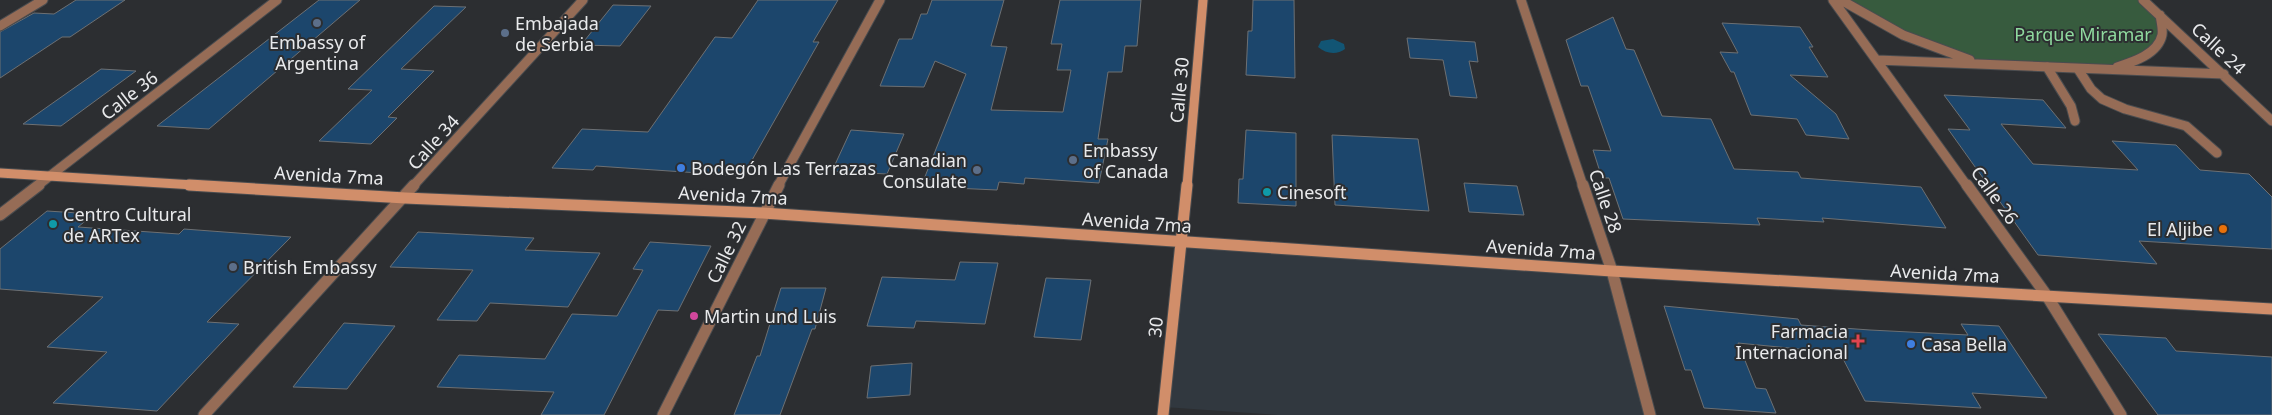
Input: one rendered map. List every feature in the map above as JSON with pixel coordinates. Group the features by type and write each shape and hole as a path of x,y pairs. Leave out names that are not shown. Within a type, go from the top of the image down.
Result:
{"main road":[{"name":"Calle 30","path":"1182,242 1203,0"},
{"name":"Avenida 7ma","path":"0,173 405,198 763,213 1612,271 2272,309"},
{"name":"30","path":"1163,415 1182,242"}],"street":[{"path":"0,26 43,0"},
{"name":"Calle 36","path":"0,215 277,0"},
{"name":"Calle 34","path":"204,415 405,198 583,0"},
{"name":"Calle 32","path":"663,415 763,213 880,0"},
{"name":"Calle 28","path":"1521,0 1612,271 1650,415"},
{"name":"Calle 26","path":"1833,0 2047,296 2121,415"},
{"path":"1841,0 1888,30 1937,50 1984,64"},
{"name":"Calle 24","path":"2143,0 2272,121"},
{"path":"2109,70 2137,61 2155,47 2162,35 2160,15"},
{"path":"1877,60 2224,74"},
{"path":"2047,67 2071,106 2075,121"},
{"path":"2078,69 2093,91 2103,99 2120,106 2188,126 2217,153"}],"shaded area":[{"path":"1182,243 1612,271 1650,415 1278,415 1164,407"}],"green space":[{"name":"Parque Miramar","path":"1841,0 2143,0 2160,15 2162,35 2155,47 2109,70 1984,65 1937,50"}],"water":[{"path":"1333,39 1344,44 1345,49 1331,53 1318,47 1321,41"}],"building":[{"path":"76,0 125,0 70,37 62,37 0,78 0,32 34,13 54,14"},
{"path":"319,0 360,0 209,129 157,126"},
{"path":"758,0 838,0 813,42 819,42 743,176 596,166 593,170 552,168 582,129 648,132 715,37 732,38"},
{"path":"932,0 1004,0 991,46 1007,47 991,110 1063,112 1071,70 1057,70 1062,44 1051,44 1060,0 1141,0 1137,46 1125,46 1122,72 1108,72 1098,139 1108,139 1099,183 1025,178 1024,184 999,182 997,190 953,188 956,181 924,179 966,74 935,61 924,87 880,86 899,39 912,39 921,14 927,14"},
{"path":"1253,0 1294,0 1295,78 1246,75 1248,31 1252,31"},
{"path":"613,5 651,6 620,46 581,45"},
{"path":"434,6 466,7 401,69 434,71 388,117 397,118 371,144 319,141 372,90 348,89"},
{"path":"1613,17 1626,49 1634,50 1662,116 1711,119 1734,169 1798,172 1801,178 1921,187 1946,228 1822,218 1824,222 1757,218 1760,225 1623,219 1609,178 1602,178 1593,150 1611,151 1588,86 1581,86 1566,40"},
{"path":"1722,23 1800,27 1813,47 1809,47 1828,77 1790,75 1836,114 1849,139 1806,135 1797,119 1751,115 1734,72 1731,72 1720,52 1738,53"},
{"path":"1407,38 1475,42 1478,62 1469,61 1477,98 1450,96 1443,60 1410,58"},
{"path":"101,69 136,71 61,126 23,124"},
{"path":"1944,95 2043,100 2066,128 2001,124 2033,164 2138,170 2112,141 2176,145 2200,170 2249,174 2272,197 2272,249 2139,241 2157,264 2038,255 1948,129 1970,130"},
{"path":"851,130 904,134 887,174 832,171"},
{"path":"1246,130 1296,133 1296,206 1238,203 1239,179 1243,179"},
{"path":"1332,135 1418,139 1429,211 1335,205"},
{"path":"1464,183 1517,186 1524,215 1469,212"},
{"path":"47,211 94,214 78,227 179,234 184,229 291,237 207,322 239,324 157,411 53,403 107,352 47,347 103,297 0,289 0,249"},
{"path":"418,232 534,238 525,250 600,253 568,307 490,303 477,321 437,320 473,270 390,267"},
{"path":"650,242 711,246 678,311 658,310 604,415 541,415 554,392 437,387 459,355 545,359 572,314 617,316 643,270 633,269"},
{"path":"960,262 998,263 985,324 916,321 914,328 867,326 882,277 955,280"},
{"path":"1046,278 1091,280 1081,340 1034,337"},
{"path":"781,288 826,288 815,329 812,329 780,415 734,415 757,356 760,356"},
{"path":"1664,306 1798,319 1801,325 1870,330 1968,335 1961,324 1999,326 2047,398 1972,393 1981,408 1865,401 1840,353 1738,343 1756,388 1766,389 1776,413 1704,408 1691,370 1685,370"},
{"path":"344,323 395,326 347,389 293,387"},
{"path":"2098,334 2166,338 2176,351 2272,357 2272,415 2158,415"},
{"path":"912,363 910,395 867,398 871,366"}],"place":[{"name":"Embassy of Argentina","path":"317,23"},
{"name":"Embajada de Serbia","path":"505,33"},
{"name":"Embassy of Canada","path":"1073,160"},
{"name":"Bodegón Las Terrazas","path":"681,168"},
{"name":"Canadian Consulate","path":"977,170"},
{"name":"Cinesoft","path":"1267,192"},
{"name":"Centro Cultural de ARTex","path":"53,224"},
{"name":"El Aljibe","path":"2223,229"},
{"name":"British Embassy","path":"233,267"},
{"name":"Martin und Luis","path":"694,316"},
{"name":"Farmacia Internacional","path":"1858,341"},
{"name":"Casa Bella","path":"1911,344"}]}
